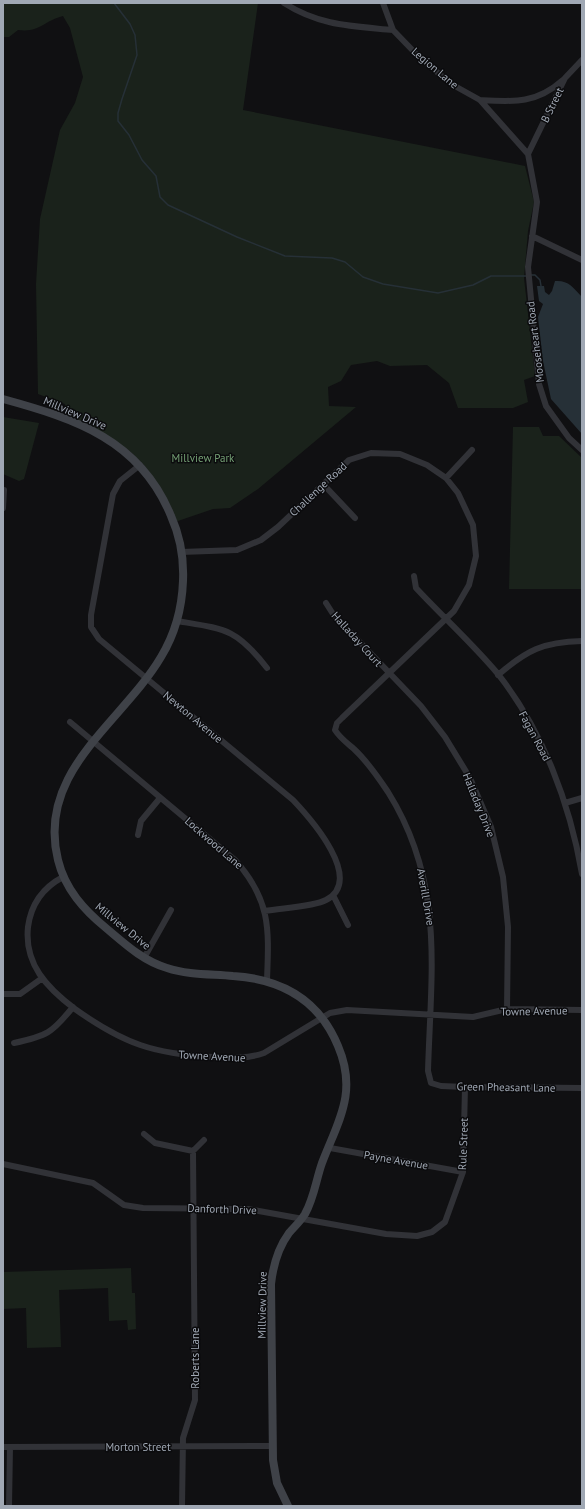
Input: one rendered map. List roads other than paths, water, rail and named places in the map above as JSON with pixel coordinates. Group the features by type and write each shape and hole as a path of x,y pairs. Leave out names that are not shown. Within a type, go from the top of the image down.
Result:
{"street":[{"path":"284,3 299,12 318,20 349,26 393,30 383,3"},
{"name":"Legion Lane","path":"393,30 421,59 448,80 480,100 528,154"},
{"name":"B Street","path":"528,154 565,78 582,60"},
{"path":"480,100 524,101 548,91 565,78"},
{"name":"Mooseheart Road","path":"528,154 537,202 528,267 528,286 536,367 541,392 546,406 569,438 582,450"},
{"path":"532,236 582,260"},
{"name":"Millview Drive","path":"3,399 40,409 93,430 122,449 140,465 159,491 167,506 178,536 181,552 182,587 177,621 162,655 146,678 67,778 57,803 54,839 57,858 64,877 84,909 144,958 169,969 182,972 251,977 267,980 290,990 301,997 322,1017 337,1044 345,1075 346,1090 343,1112 330,1148 324,1159 312,1200 302,1218 281,1246 272,1271 274,1472 277,1483 288,1506"},
{"path":"446,478 472,450"},
{"name":"Challenge Road","path":"181,552 237,550 255,542 270,534 349,460 371,453 400,454 427,465 446,478 458,493 467,510 474,533 476,556 469,585 461,601 446,619 336,723 335,730 339,736"},
{"name":"Newton Avenue","path":"140,465 120,482 113,494 90,621 94,634 99,640 288,795 306,813 328,844 339,867 340,883 333,895"},
{"path":"323,484 355,518"},
{"path":"3,508 4,490"},
{"name":"Fagan Road","path":"414,576 416,588 498,675 525,715 545,753 565,803 577,843 582,874"},
{"name":"Halladay Court","path":"326,603 333,614 389,674"},
{"path":"177,621 218,628 231,633 248,645 267,668"},
{"path":"498,675 519,657 541,646 582,641"},
{"name":"Halladay Drive","path":"389,674 421,706 446,736 470,778 491,827 503,877 508,927 507,1009"},
{"name":"Lockwood Lane","path":"70,722 235,860 254,883 265,911 269,940 267,980"},
{"name":"Averill Drive","path":"339,736 355,750 387,791 399,812 418,856 425,882 432,932 428,1071 431,1083"},
{"path":"138,835 141,821 160,798"},
{"path":"565,803 582,798"},
{"name":"Towne Avenue","path":"64,877 48,886 42,893 36,902 29,919 29,952 34,968 55,993 102,1028 120,1038 156,1050 189,1055 243,1059 264,1053 330,1012 347,1010 473,1017 507,1009 582,1010"},
{"path":"265,911 325,901 333,895 348,925"},
{"path":"144,958 171,910"},
{"path":"3,994 20,994 41,978"},
{"path":"14,1043 38,1038 48,1034 73,1007"},
{"name":"Green Pheasant Lane","path":"431,1083 441,1086 465,1087 582,1088"},
{"name":"Rule Street","path":"445,1222 463,1172 465,1087"},
{"path":"144,1134 154,1143 193,1151 204,1140"},
{"name":"Payne Avenue","path":"330,1148 463,1172"},
{"name":"Roberts Lane","path":"182,1506 182,1447 184,1433 195,1400 193,1151"},
{"name":"Danforth Drive","path":"3,1164 93,1183 124,1204 143,1208 248,1209 386,1234 417,1236 432,1232 445,1222"},
{"name":"Morton Street","path":"3,1447 273,1446"},
{"path":"9,1506 10,1447"}],"waterway":[{"path":"114,3 130,24 135,35 137,55 122,99 118,113 118,121 129,135 142,160 156,176 160,197 168,205 237,237 285,256 332,258 345,262 363,277 383,284 438,293 473,285 491,276 526,276"},
{"path":"530,275 535,275 540,280 541,286"}],"park label":[{"name":"Millview Park","path":"203,458"}]}
